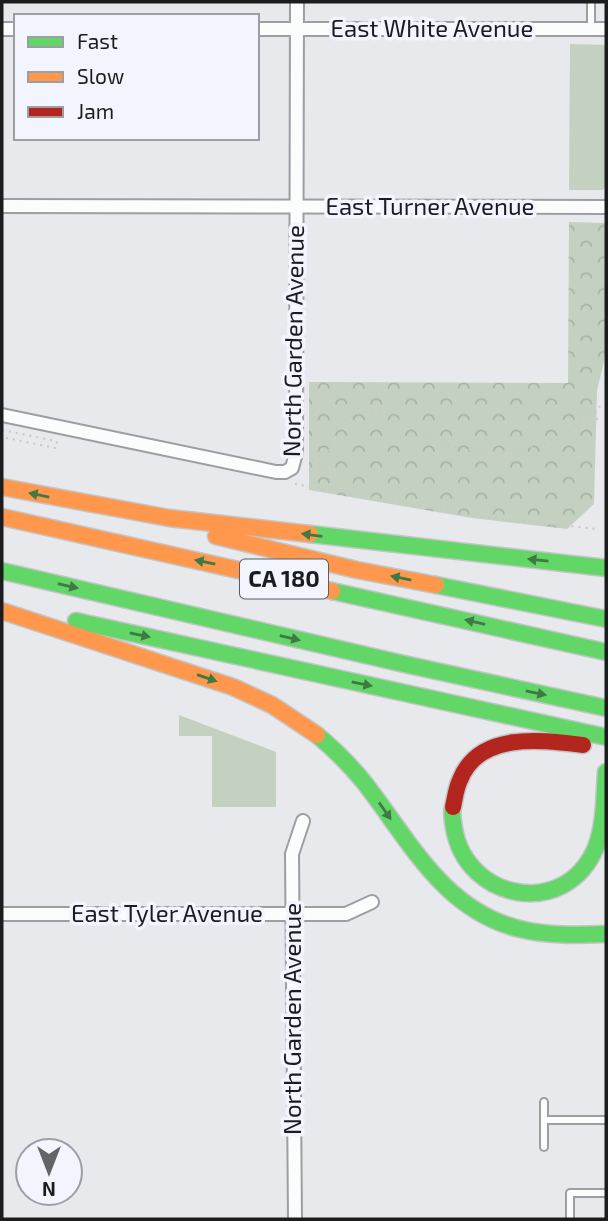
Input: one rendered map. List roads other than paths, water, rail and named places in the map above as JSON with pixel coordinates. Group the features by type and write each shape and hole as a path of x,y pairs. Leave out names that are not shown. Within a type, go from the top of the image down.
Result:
{"highway":[{"path":"2,487 357,570 606,620"},
{"path":"83,504 169,518 606,568"},
{"name":"CA 180","path":"2,517 606,652"},
{"name":"CA 180","path":"2,571 606,708"},
{"path":"2,603 562,735 606,748"},
{"path":"2,611 226,684 271,704 308,728 348,764 436,881 467,906 487,917 521,929 547,934 606,934"},
{"path":"606,737 562,735 501,743 481,754 463,774 452,803 452,829 466,862 485,880 505,891 528,894 551,891 573,880 585,866 598,843 606,772"}],"street":[{"name":"North Garden Avenue","path":"2,415 276,472 285,472 292,468 296,453 297,2"},
{"name":"East White Avenue","path":"259,29 606,29"},
{"name":"East Turner Avenue","path":"2,206 606,207"},
{"name":"North Garden Avenue","path":"295,1219 292,854 303,821"},
{"name":"East Tyler Avenue","path":"2,914 346,914 372,902"}],"lane":[{"path":"591,2 591,29"},
{"path":"544,1102 544,1147"},
{"path":"544,1120 606,1120"},
{"path":"570,1219 570,1194 606,1193"}]}
